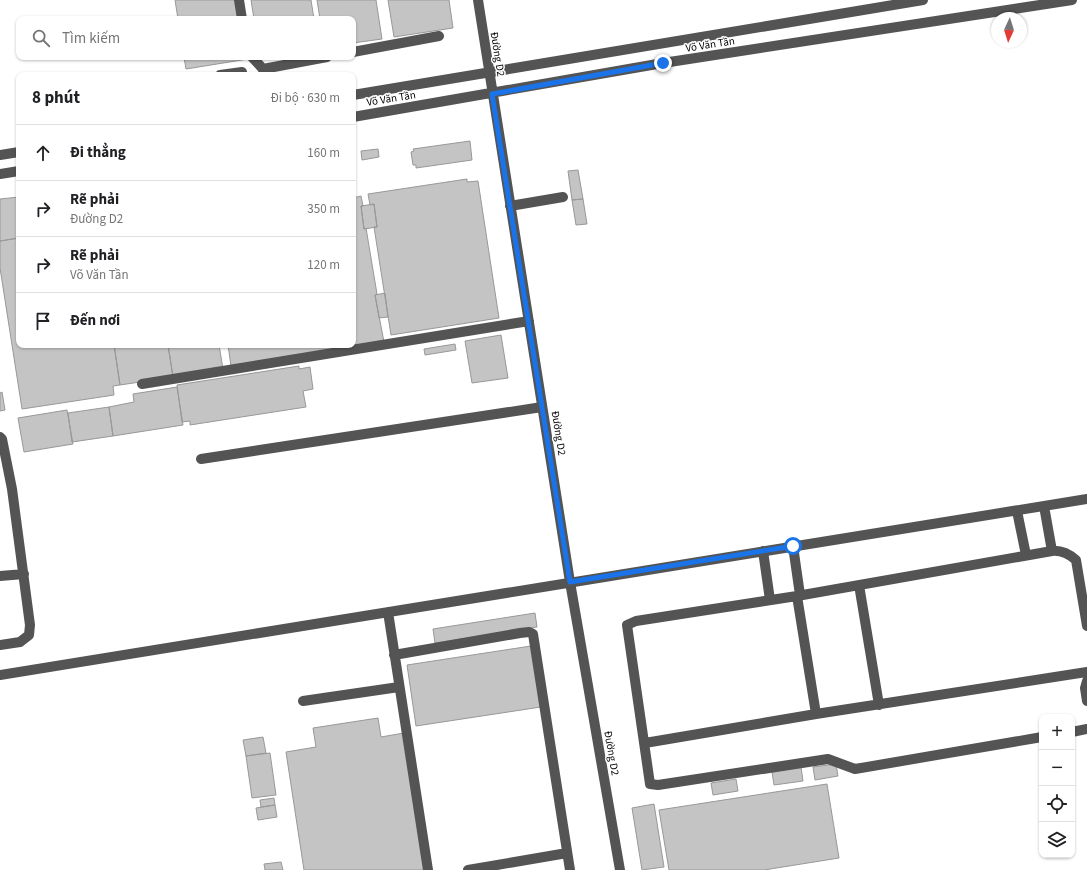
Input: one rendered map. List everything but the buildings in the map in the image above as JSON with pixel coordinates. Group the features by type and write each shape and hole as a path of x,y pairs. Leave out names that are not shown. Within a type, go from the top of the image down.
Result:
{"street":[{"path":"239,0 242,16"},
{"name":"Đường D2","path":"478,0 570,582 620,870"},
{"name":"Võ Văn Tần","path":"356,94 489,71 923,0"},
{"name":"Võ Văn Tần","path":"356,117 663,63 1072,0"},
{"path":"356,51 439,36"},
{"path":"243,72 250,60"},
{"path":"254,60 263,72 314,60"},
{"path":"0,155 16,152"},
{"path":"0,174 16,171"},
{"path":"510,206 563,197"},
{"path":"142,384 529,321"},
{"path":"201,459 542,407"},
{"path":"0,437 2,439 12,489 30,625 29,635 20,642 0,646"},
{"path":"0,675 1087,499"},
{"path":"1044,506 1052,551"},
{"path":"1017,510 1026,555"},
{"path":"793,546 816,714"},
{"path":"1039,738 855,769 828,759 658,785 650,784 628,625 636,621 799,596 1059,550 1070,555 1076,560 1087,626"},
{"path":"763,551 770,600"},
{"path":"1,577 24,574"},
{"path":"859,585 879,705"},
{"path":"388,612 428,870"},
{"path":"394,655 520,633 529,632 533,634 570,870"},
{"path":"645,744 816,714 1087,672"},
{"path":"1087,681 1085,688 1087,701"},
{"path":"303,701 399,687"},
{"path":"1075,731 1087,729"},
{"path":"468,870 567,853"}],"route":[{"path":"663,63 492,94 570,582 793,546"}]}
